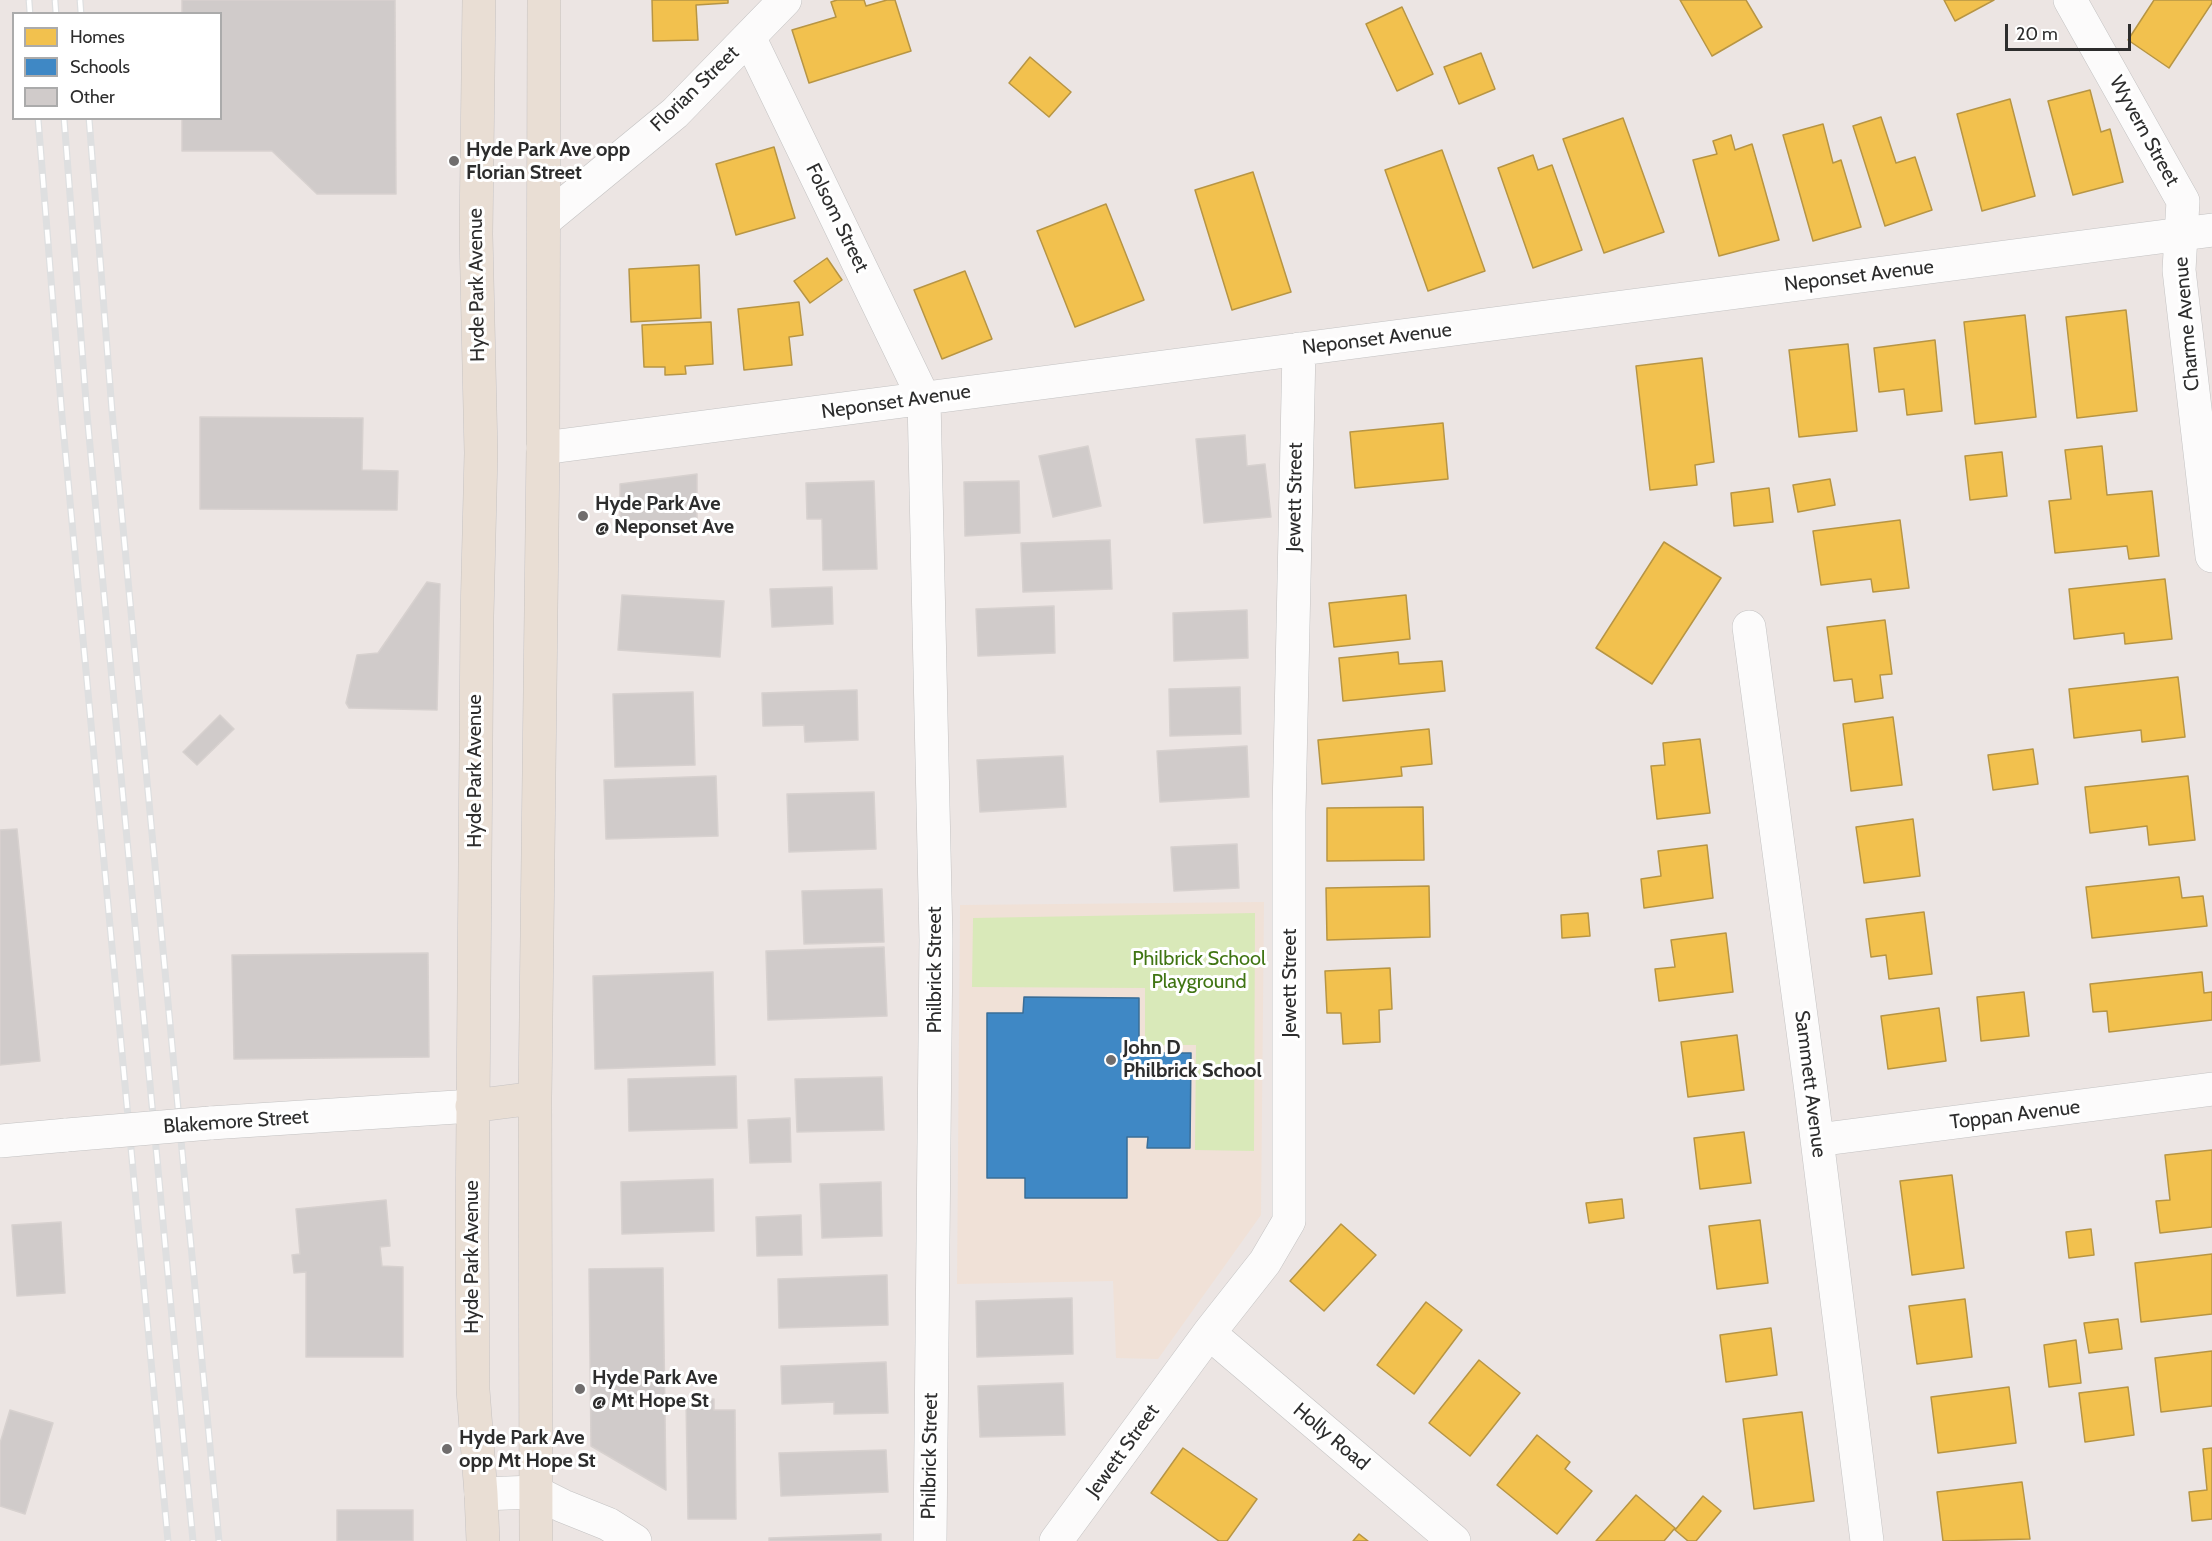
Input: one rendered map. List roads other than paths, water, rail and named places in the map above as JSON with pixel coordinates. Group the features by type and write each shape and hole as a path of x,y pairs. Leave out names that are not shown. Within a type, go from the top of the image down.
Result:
{"main road":[{"name":"Hyde Park Avenue","path":"479,0 476,234 481,453 472,1106 473,1390 482,1494 483,1541"},
{"path":"536,1541 535,1098 545,220 544,0"},
{"path":"472,1106 535,1098"}],"street":[{"name":"Florian Street","path":"545,220 675,113 785,0"},
{"name":"Wyvern Street","path":"2070,0 2183,201 2180,234"},
{"name":"Folsom Street","path":"749,37 924,399"},
{"name":"Neponset Avenue","path":"543,448 2212,230"},
{"name":"Charme Avenue","path":"2180,234 2179,270 2212,556"},
{"name":"Jewett Street","path":"1056,1541 1209,1333 1265,1262 1289,1221 1289,812 1299,349"},
{"name":"Philbrick Street","path":"924,399 936,940 930,1541"},
{"name":"Sammett Avenue","path":"1749,627 1867,1541"},
{"name":"Toppan Avenue","path":"1817,1140 2212,1089"},
{"name":"Blakemore Street","path":"0,1141 210,1123 472,1106"},
{"name":"Holly Road","path":"1209,1333 1454,1541"},
{"path":"482,1494 535,1492 608,1524 635,1541"}],"railway":[{"path":"29,0 30,12"},
{"path":"55,0 56,12"},
{"path":"80,0 81,12"},
{"path":"38,120 62,416 168,1541"},
{"path":"64,120 87,414 193,1541"},
{"path":"89,120 112,411 219,1541"}],"place":[{"name":"Hyde Park Ave opp Florian Street","path":"454,161"},
{"name":"Hyde Park Ave @ Neponset Ave","path":"583,516"},
{"name":"John D Philbrick School","path":"1111,1060"},
{"name":"Hyde Park Ave @ Mt Hope St","path":"580,1389"},
{"name":"Hyde Park Ave opp Mt Hope St","path":"447,1449"}],"park label":[{"name":"Philbrick School Playground","path":"1199,970"}]}
